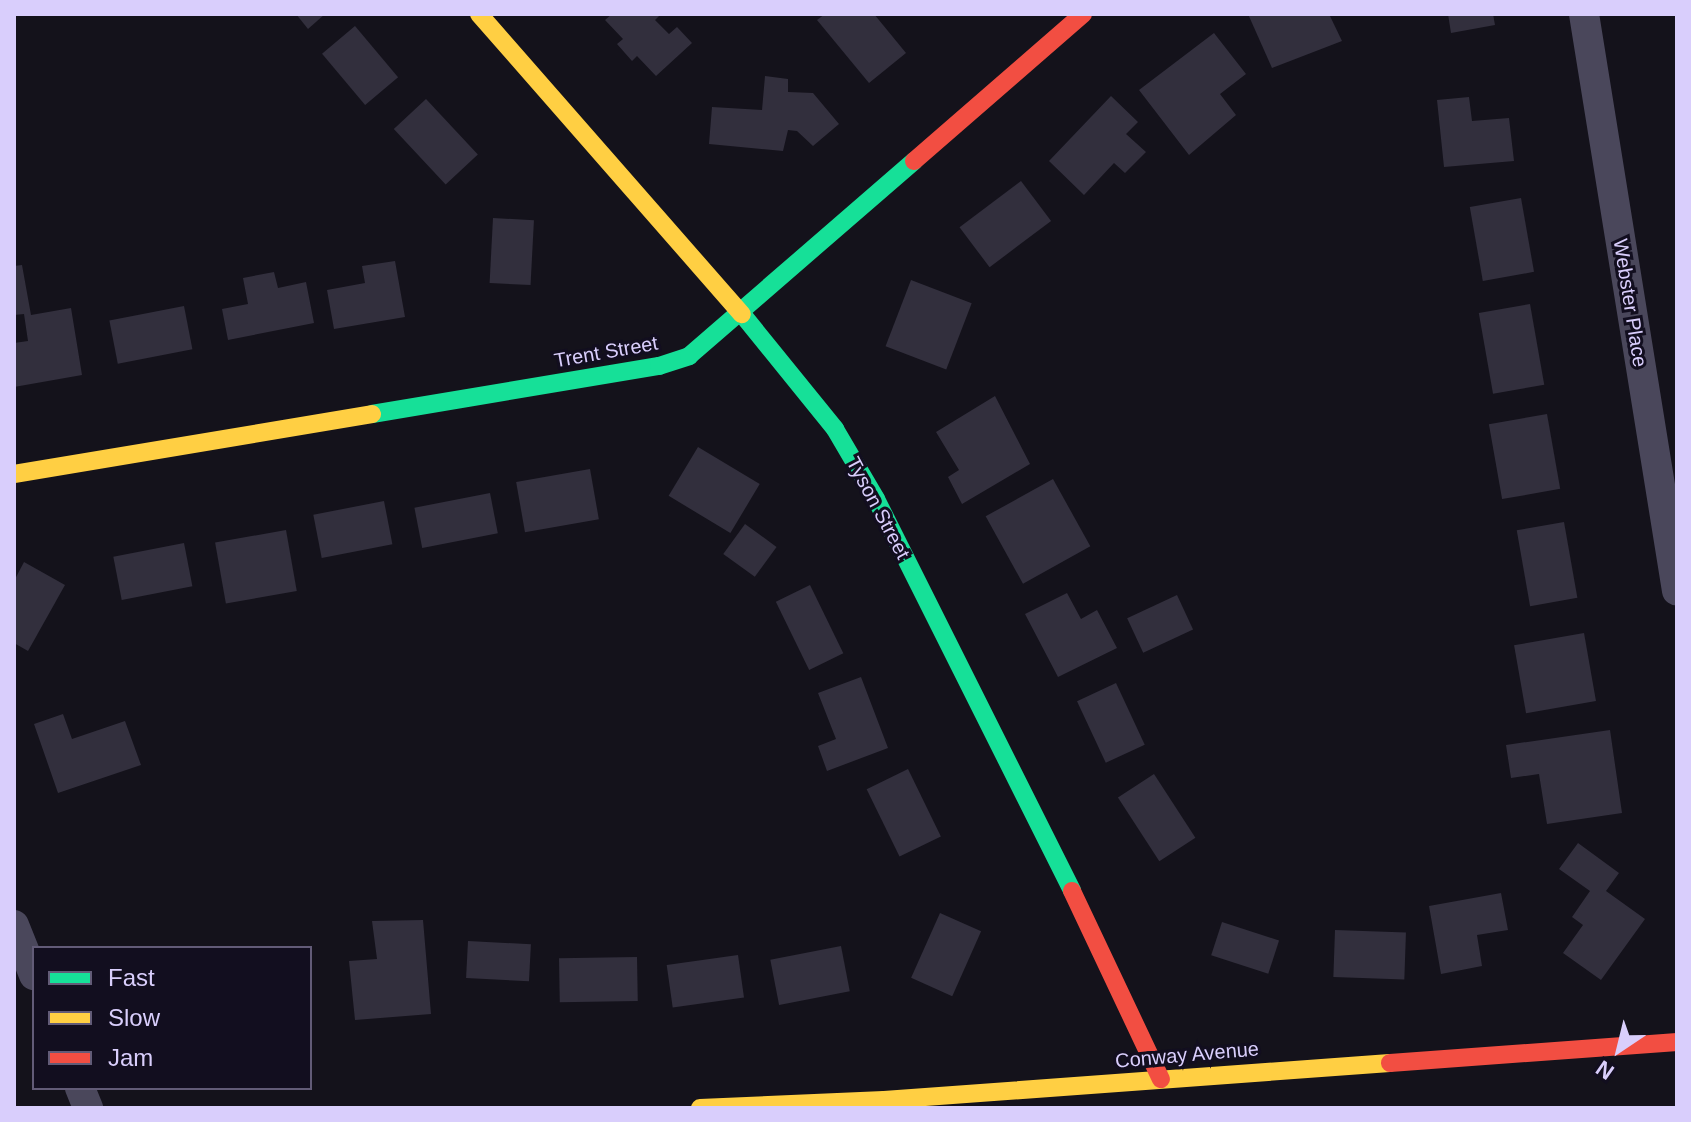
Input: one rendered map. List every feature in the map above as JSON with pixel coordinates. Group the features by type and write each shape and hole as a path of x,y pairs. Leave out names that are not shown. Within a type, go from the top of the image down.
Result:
{"street":[{"name":"Tyson Street","path":"479,14 785,364 835,429 876,499 1104,956 1161,1079"},
{"name":"Trent Street","path":"14,474 659,366 689,356 715,337 738,311 1083,14"},
{"name":"Webster Place","path":"1584,14 1677,591"},
{"path":"14,925 32,970"},
{"name":"Conway Avenue","path":"700,1108 942,1102 1161,1079 1677,1042"}],"building":[{"path":"296,14 325,14 308,29"},
{"path":"612,14 661,14 655,20 669,34 677,27 692,43 656,76 637,56 632,61 617,44 623,39 605,20"},
{"path":"825,14 874,14 906,53 869,83 817,20"},
{"path":"1248,14 1329,14 1342,41 1272,68"},
{"path":"1448,14 1493,14 1495,25 1451,33"},
{"path":"355,26 398,77 365,105 322,54"},
{"path":"1214,33 1246,74 1220,94 1236,115 1189,155 1139,90"},
{"path":"765,76 788,79 788,92 813,93 839,124 813,146 797,131 788,130 783,151 709,144 712,107 762,110"},
{"path":"1111,96 1138,122 1126,134 1146,152 1125,173 1114,163 1084,195 1049,161"},
{"path":"1469,97 1472,121 1509,118 1514,161 1444,167 1437,100"},
{"path":"426,99 478,155 446,185 394,129"},
{"path":"1021,181 1051,221 990,267 960,227"},
{"path":"1521,198 1534,272 1483,281 1470,207"},
{"path":"493,218 534,220 531,285 490,283"},
{"path":"395,261 405,317 334,329 327,290 365,283 362,266"},
{"path":"22,265 31,315 71,308 82,375 14,387 14,343 28,341 24,314 14,315 14,266"},
{"path":"274,272 278,288 306,282 314,323 228,340 222,309 248,304 243,278"},
{"path":"911,280 972,303 946,370 886,346"},
{"path":"1530,304 1544,385 1493,394 1479,313"},
{"path":"184,306 192,349 118,364 109,321"},
{"path":"995,396 1030,464 962,504 948,477 959,470 936,432"},
{"path":"1547,414 1560,489 1502,499 1489,424"},
{"path":"698,447 760,484 730,533 669,496"},
{"path":"590,469 599,519 525,532 516,482"},
{"path":"1053,479 1090,546 1023,584 986,516"},
{"path":"490,493 498,533 422,548 414,508"},
{"path":"384,501 392,544 322,558 313,515"},
{"path":"1564,522 1577,598 1530,606 1517,530"},
{"path":"745,524 777,547 755,577 723,554"},
{"path":"286,530 297,591 226,604 215,543"},
{"path":"184,543 192,586 122,600 113,557"},
{"path":"24,562 65,585 28,651 14,643 14,581"},
{"path":"810,585 843,653 809,670 776,602"},
{"path":"1067,593 1081,619 1097,610 1117,648 1058,677 1025,614"},
{"path":"1177,595 1193,629 1143,653 1127,618"},
{"path":"1584,633 1596,701 1526,713 1514,645"},
{"path":"861,677 888,748 827,771 818,746 836,739 818,693"},
{"path":"1116,683 1145,745 1106,763 1077,701"},
{"path":"63,714 72,739 125,721 141,765 58,793 34,724"},
{"path":"1610,730 1622,813 1547,824 1539,774 1511,778 1506,745"},
{"path":"908,769 941,836 900,857 867,789"},
{"path":"1154,774 1195,838 1159,861 1118,797"},
{"path":"1578,843 1619,873 1606,891 1645,919 1601,980 1563,953 1583,925 1572,917 1590,891 1559,869"},
{"path":"1501,893 1508,930 1477,935 1482,966 1441,974 1429,906"},
{"path":"940,913 981,931 952,996 911,978"},
{"path":"423,920 431,1014 355,1020 349,961 377,959 372,921"},
{"path":"1222,922 1279,941 1268,974 1211,955"},
{"path":"1335,930 1406,932 1404,979 1333,977"},
{"path":"468,941 531,944 529,981 466,978"},
{"path":"841,946 850,991 779,1005 770,960"},
{"path":"738,955 744,998 673,1008 667,965"},
{"path":"637,957 638,1001 560,1002 559,958"}],"traffic: fast":[{"path":"372,414 659,366 689,356 914,161"},
{"path":"742,314 835,429 876,499 1072,891"}],"traffic: slow":[{"path":"479,14 742,314"},
{"path":"14,474 372,414"},
{"path":"700,1108 884,1100 1390,1063"}],"traffic: jam":[{"path":"914,161 1083,14"},
{"path":"1072,891 1161,1079"},
{"path":"1390,1063 1677,1042"}]}
